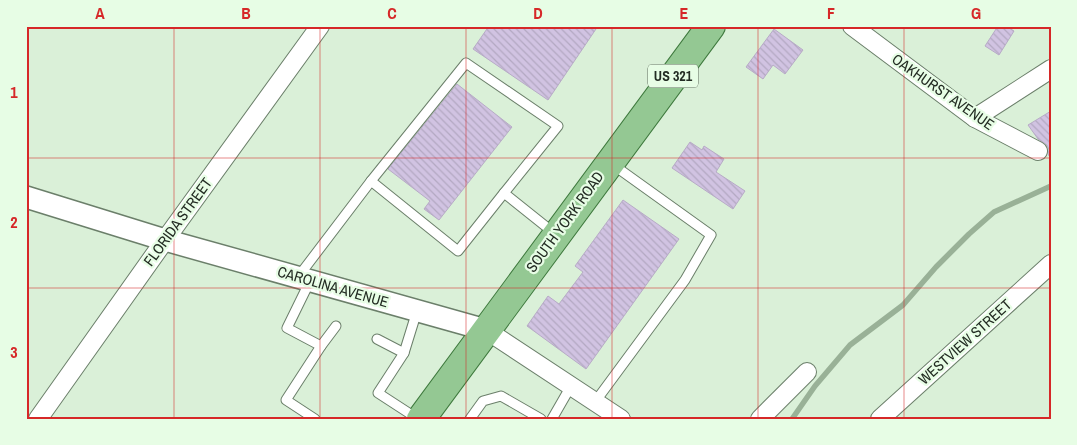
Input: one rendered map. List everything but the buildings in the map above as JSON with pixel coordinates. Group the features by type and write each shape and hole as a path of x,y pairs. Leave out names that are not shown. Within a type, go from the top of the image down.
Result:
{"main road":[{"name":"SOUTH YORK ROAD","path":"419,419 711,26"}],"street":[{"name":"FLORIDA STREET","path":"38,419 320,26"},
{"name":"OAKHURST AVENUE","path":"852,26 975,118 1038,151"},
{"path":"975,118 1051,69"},
{"name":"CAROLINA AVENUE","path":"26,197 165,240 486,330 621,419"},
{"name":"WESTVIEW STREET","path":"880,419 1051,264"},
{"path":"760,419 806,372"}],"lane":[{"path":"321,346 287,328 304,279 371,182 466,63 558,126 458,251 371,182"},
{"path":"595,402 685,280 711,235 610,162"},
{"path":"504,193 556,234"},
{"path":"417,310 404,353 378,393 419,419"},
{"path":"315,419 286,400 336,326"},
{"path":"377,339 404,353"},
{"path":"552,419 571,386"},
{"path":"470,419 483,401 501,396 541,419"}],"waterway":[{"path":"792,419 815,386 850,345 903,305 936,267 969,234 994,212 1051,186"}]}
